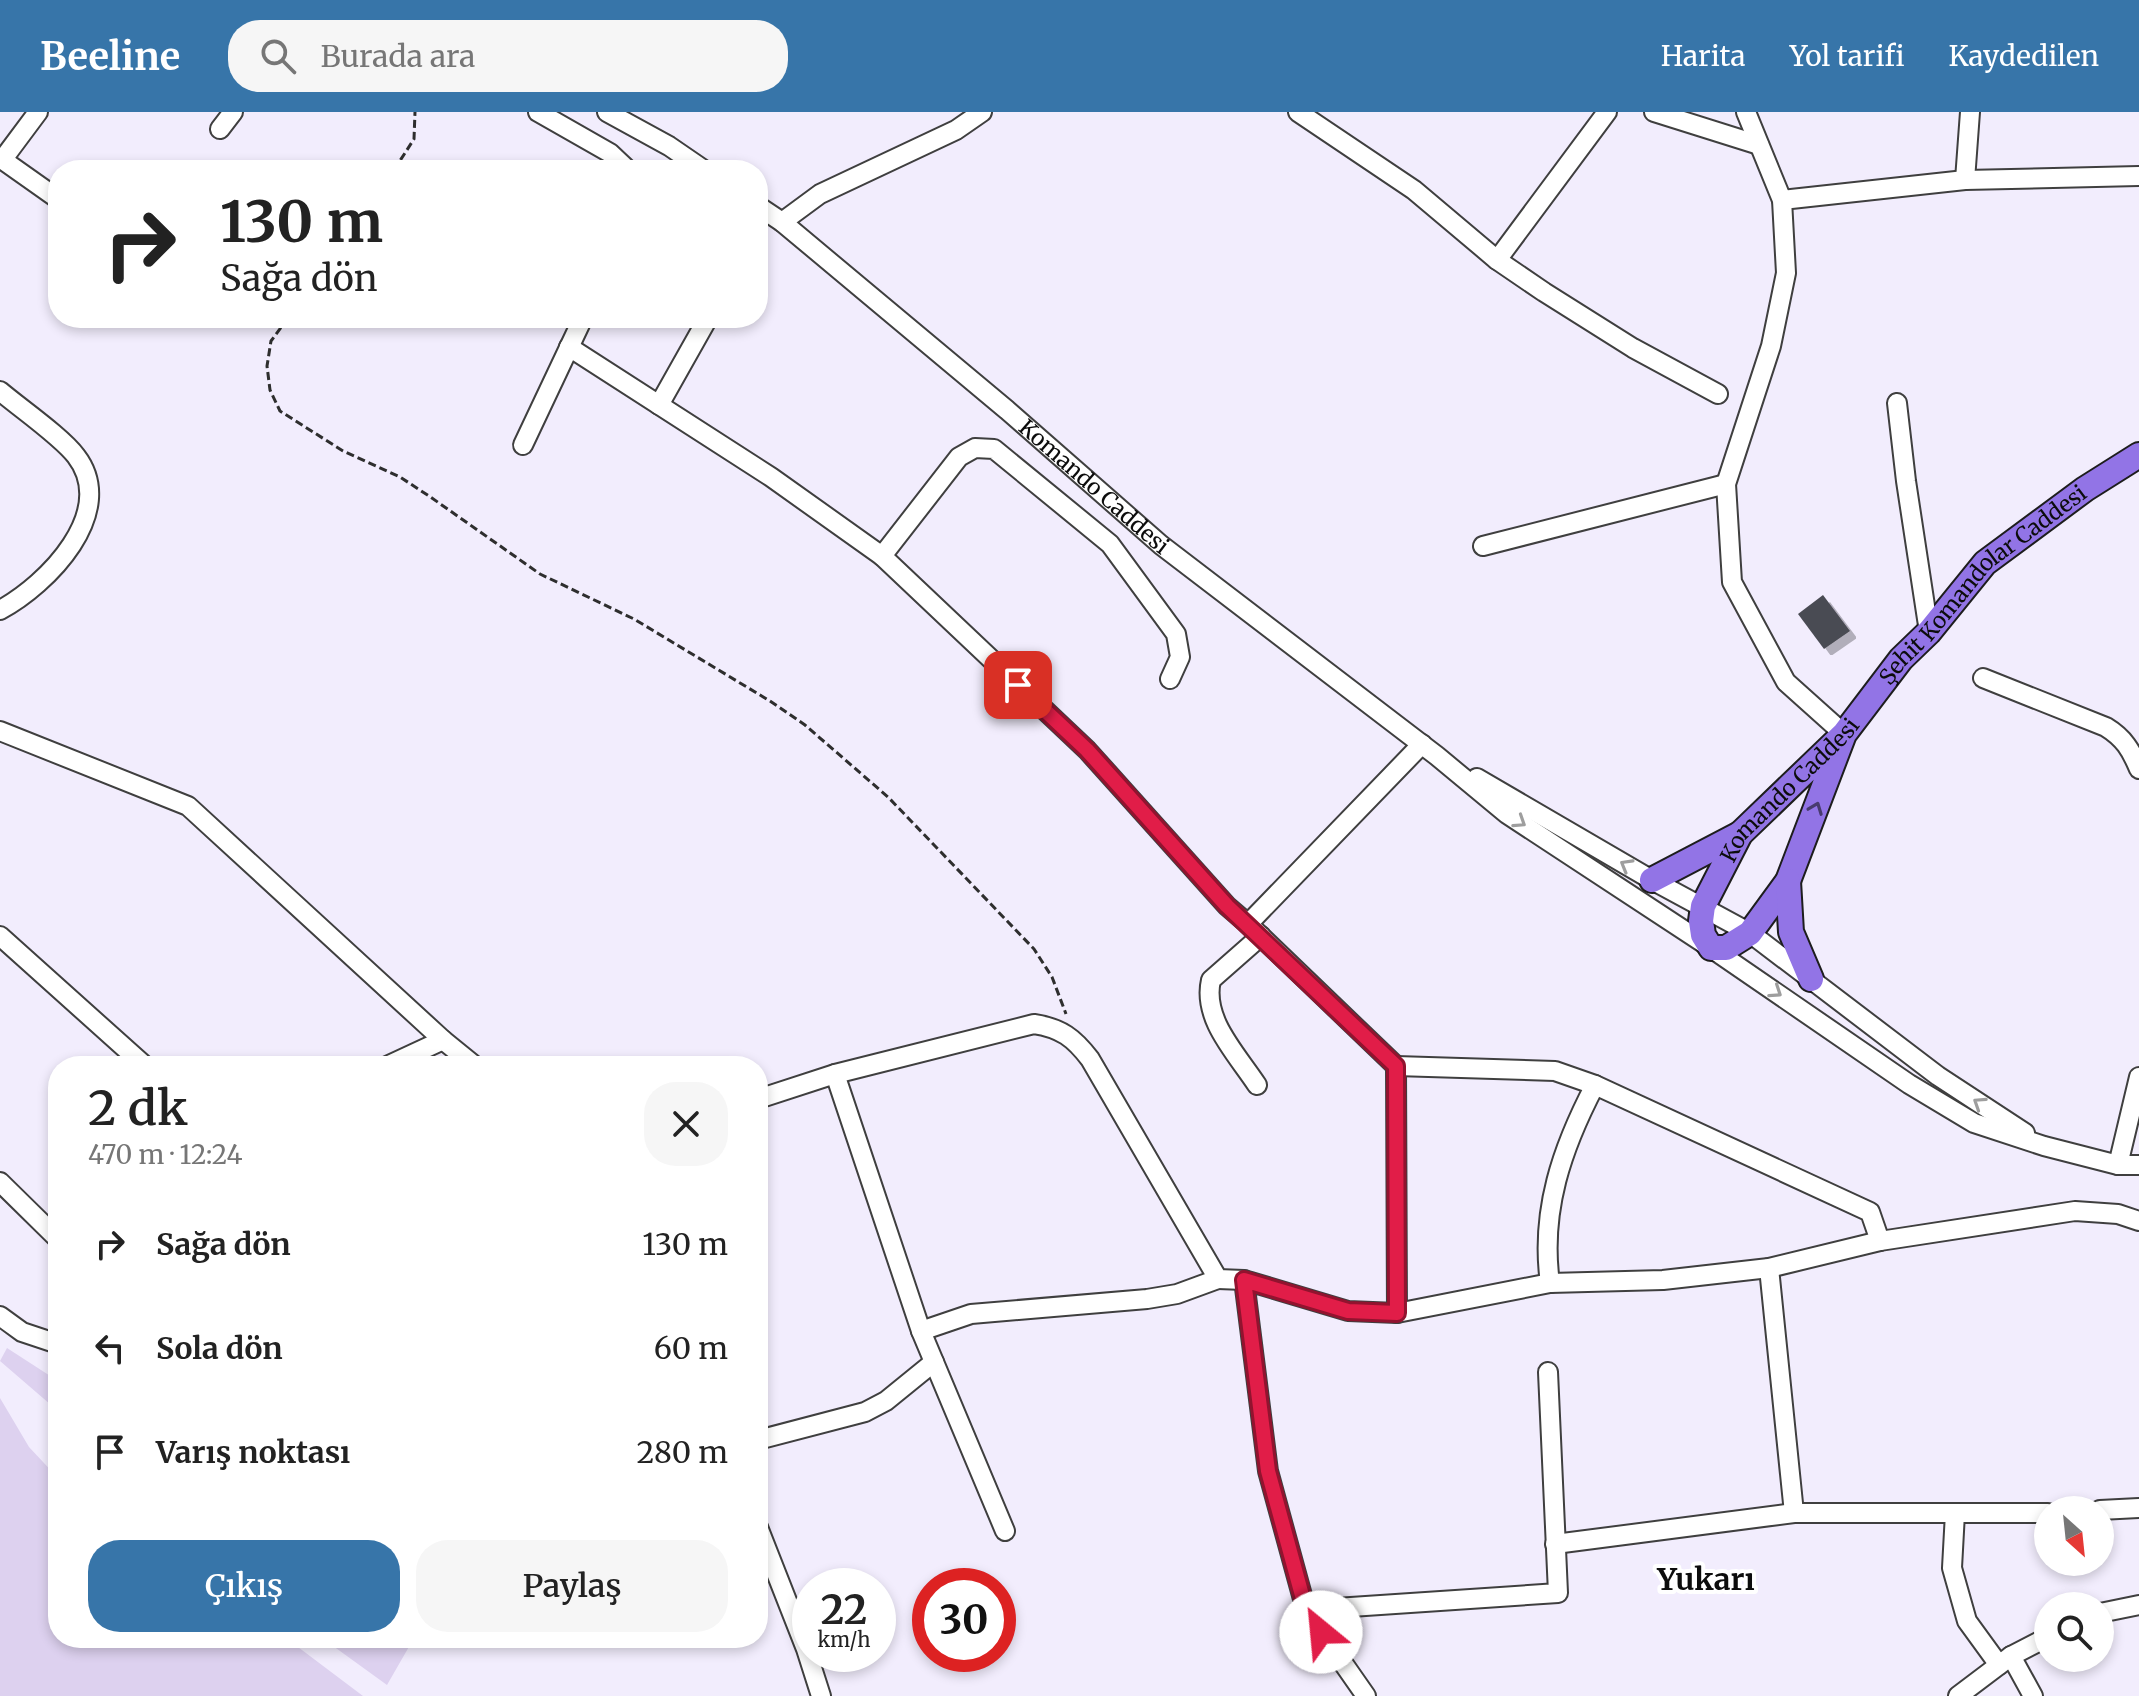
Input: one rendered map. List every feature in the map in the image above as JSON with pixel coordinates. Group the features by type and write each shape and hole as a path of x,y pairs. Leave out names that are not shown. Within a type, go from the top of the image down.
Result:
{"main road":[{"name":"Şehit Komandolar Caddesi","path":"1844,734 1901,659 1929,632 1985,563 2085,489 2139,455"},
{"name":"Komando Caddesi","path":"1711,948 1703,935 1703,906 1740,834 1844,734"},
{"name":"Komando Caddesi","path":"1750,933 1788,881 1844,734"},
{"path":"1652,880 1740,834"},
{"path":"1788,881 1791,932 1811,979"},
{"path":"1711,948 1726,948 1750,933"}],"street":[{"path":"38,112 1,158 48,192"},
{"path":"220,129 233,112"},
{"path":"538,112 617,160"},
{"path":"607,112 689,160"},
{"path":"782,222 820,194 956,130 982,112"},
{"path":"1298,112 1414,190 1497,260 1591,323 1718,394"},
{"path":"1497,260 1607,112"},
{"path":"1654,112 1759,145"},
{"path":"1746,112 1782,200 1786,273 1771,346 1726,484 1732,582 1786,682 1844,734"},
{"path":"1965,180 1970,112"},
{"path":"1782,200 1965,180 2139,176"},
{"name":"Komando Caddesi","path":"768,213 1007,410 1161,545 1430,750"},
{"path":"523,445 578,328"},
{"path":"659,405 702,328"},
{"path":"569,347 771,477 882,556 1087,750 1227,906 1396,1066 1555,1071 1595,1085 1870,1212 1880,1241"},
{"path":"0,391 75,454 86,476 89,502 87,516 75,541 37,583 0,610"},
{"path":"1897,403 1929,632"},
{"path":"882,556 959,457 975,448 994,449 1110,544 1176,634 1180,657 1170,679"},
{"path":"1483,546 1726,484"},
{"path":"1983,678 2106,727 2120,736 2131,750 2139,769"},
{"path":"0,731 188,806 463,1056"},
{"path":"1430,750 1652,880 1750,933 1938,1076 2044,1146"},
{"path":"1257,1085 1214,1019 1208,1000 1211,980 1255,930 1430,750"},
{"path":"1430,750 1507,814 1711,948 1909,1084 1974,1123 2044,1146 2118,1165 2139,1165"},
{"path":"0,936 134,1056"},
{"path":"768,1096 835,1074 1034,1024 1067,1033 1090,1059 1218,1279"},
{"path":"409,1056 443,1040"},
{"path":"1396,1066 1397,1313"},
{"path":"835,1074 921,1331 1005,1531"},
{"path":"2118,1165 2139,1077"},
{"path":"1550,1283 1545,1250 1553,1194 1569,1139 1595,1085"},
{"path":"0,1182 48,1229"},
{"path":"921,1331 971,1314 1147,1299 1177,1294 1218,1279 1244,1280 1348,1311 1397,1313 1550,1283 1663,1280 1769,1268 1880,1241 2075,1211 2118,1214 2139,1221"},
{"path":"1769,1268 1794,1513"},
{"path":"1244,1280 1268,1471 1306,1610 1366,1696"},
{"path":"0,1316 22,1332 48,1341"},
{"path":"768,1437 865,1412 896,1394 934,1362"},
{"path":"1306,1610 1558,1593 1548,1372"},
{"path":"2114,1509 2139,1508"},
{"path":"1555,1544 1794,1513 2034,1513"},
{"path":"1955,1513 1952,1568 1967,1621 2005,1660 2033,1696"},
{"path":"768,1552 821,1696"},
{"path":"2114,1610 2139,1605"},
{"path":"1958,1696 2005,1660 2034,1644"}],"path":[{"path":"400,160 414,139 415,112"},
{"path":"281,328 271,341 267,366 270,390 280,411 343,451 400,477 540,574 634,619 805,725 888,797 1034,949 1057,989 1068,1021 1067,1033"}],"shaded area":[{"path":"7,1348 48,1375 48,1402 0,1361"},
{"path":"0,1398 29,1447 48,1467 48,1648 299,1648 363,1696 0,1696"},
{"path":"336,1648 408,1648 387,1685"}],"building":[{"path":"1823,595 1850,631 1824,649 1798,614"}],"district":[{"name":"Yukarı","path":"1706,1580"}],"route":[{"path":"1018,685 1087,750 1227,906 1396,1066 1397,1313 1348,1311 1244,1280 1268,1471 1306,1610 1321,1632"}]}
